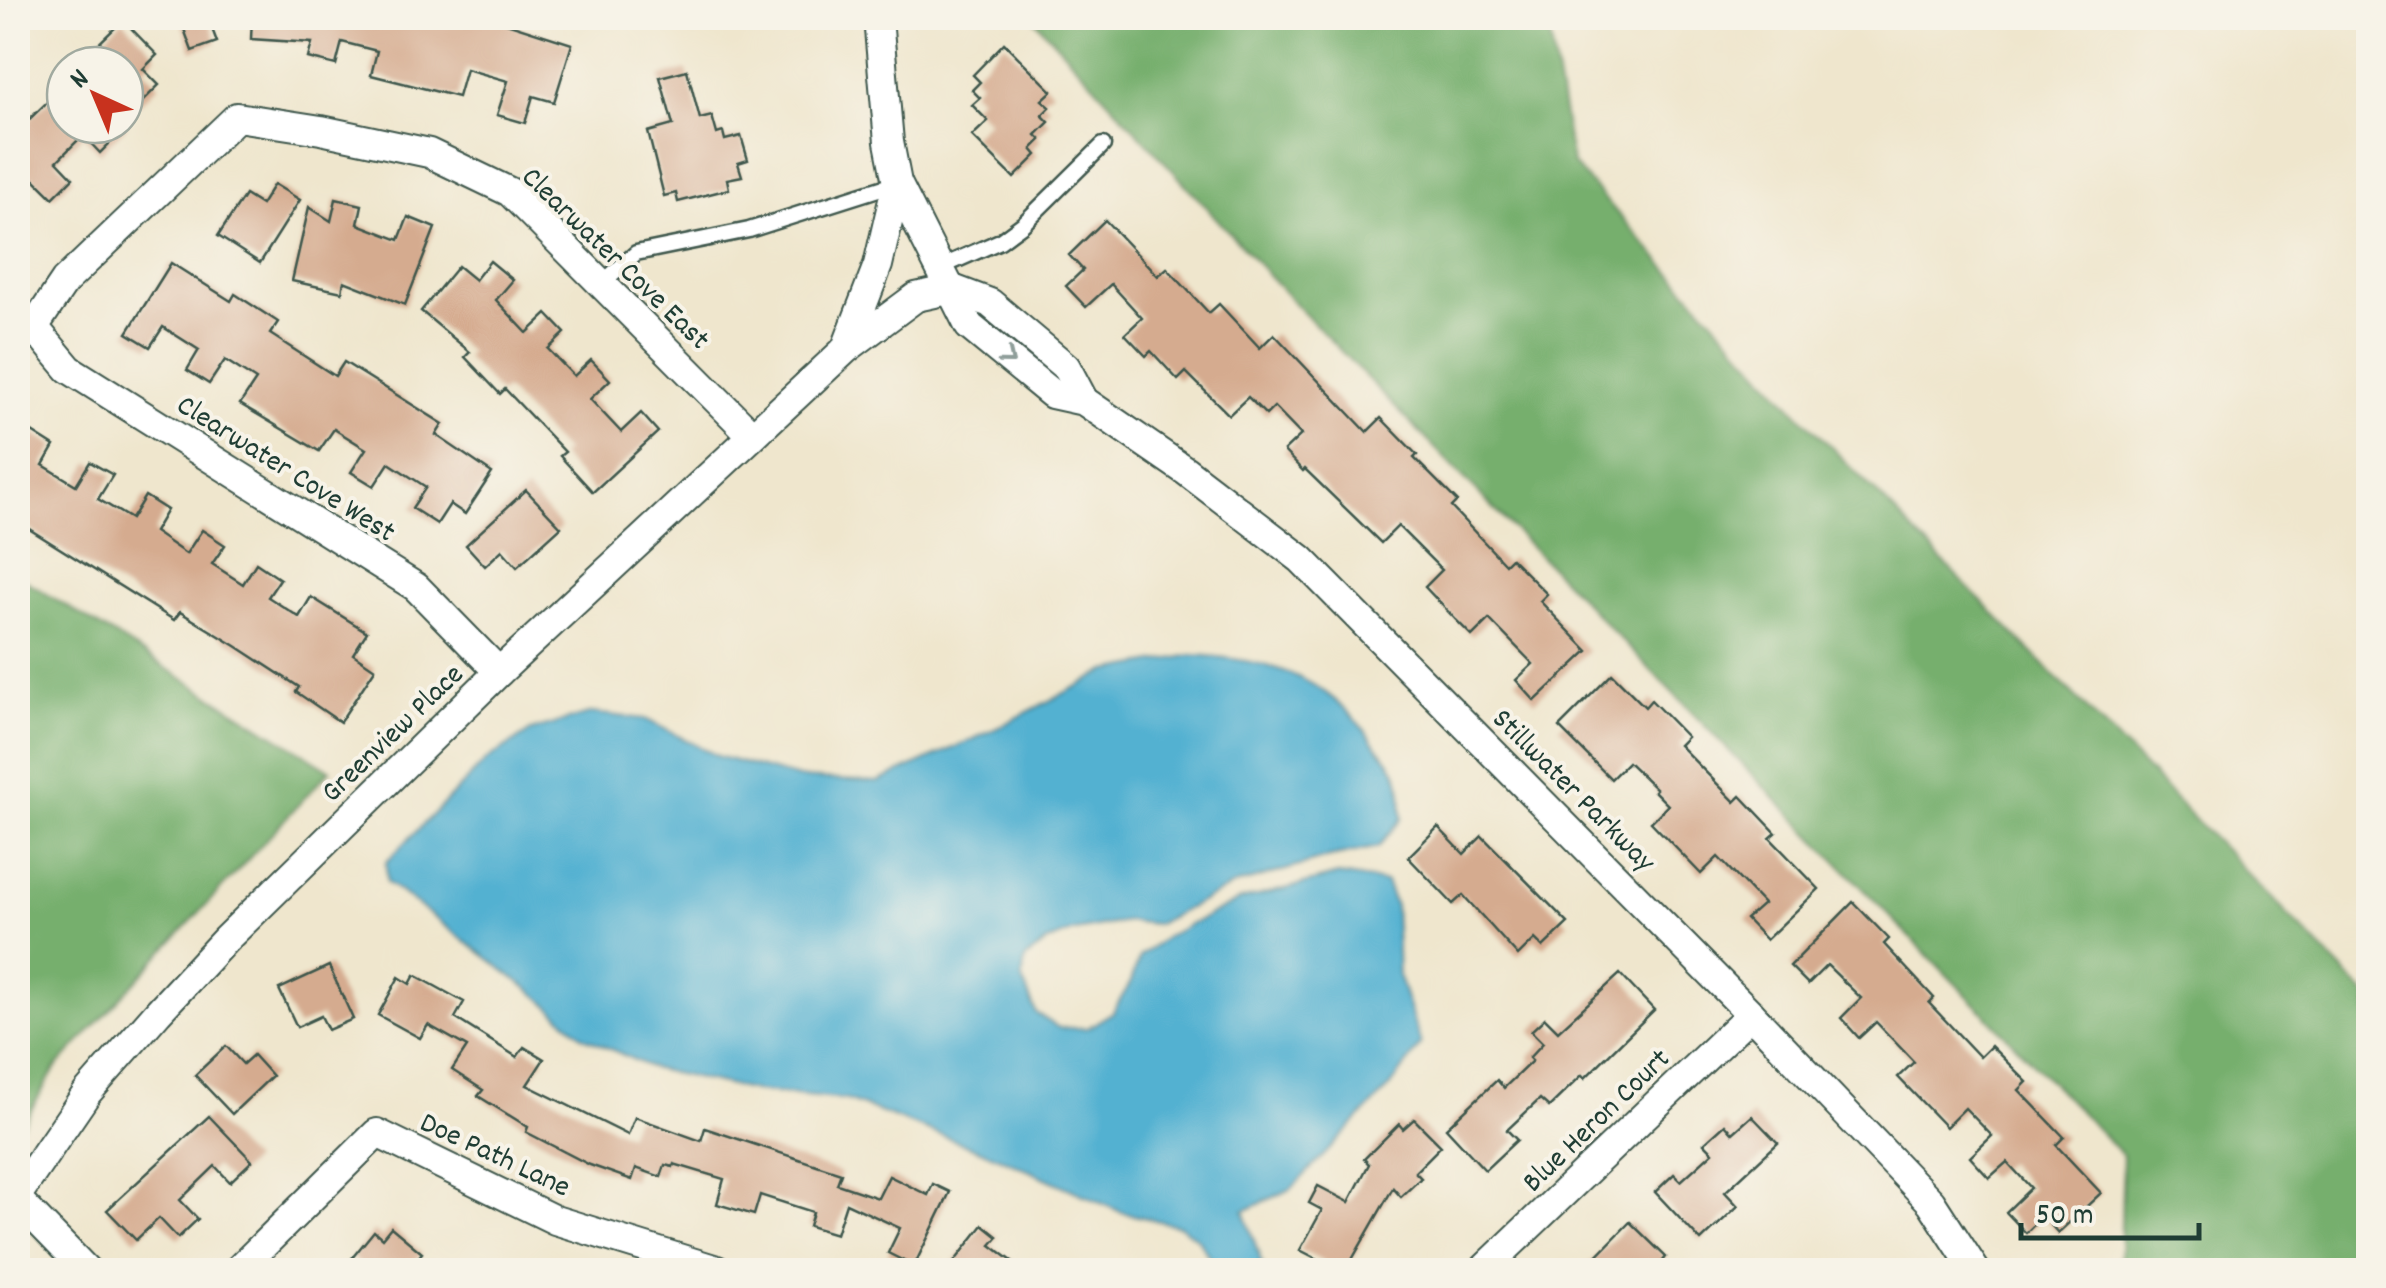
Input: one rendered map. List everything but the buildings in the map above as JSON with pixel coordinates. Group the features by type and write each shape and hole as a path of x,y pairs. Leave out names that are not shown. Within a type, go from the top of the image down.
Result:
{"street":[{"path":"878,18 897,183 947,278"},
{"name":"Clearwater Cove East","path":"34,328 65,281 237,117 429,153 510,192 751,434"},
{"name":"Greenview Place","path":"846,349 878,264 897,183"},
{"name":"Greenview Place","path":"18,1197 87,1093 225,940 499,672 751,434 846,349 947,278"},
{"name":"Stillwater Parkway","path":"947,278 990,303 1066,367 1084,401 1186,471 1300,559 1751,1014 1931,1202 1974,1270"},
{"name":"Clearwater Cove West","path":"34,328 69,369 416,586 499,672"},
{"name":"Blue Heron Court","path":"1483,1270 1751,1014"},
{"name":"Doe Path Lane","path":"238,1270 377,1132 556,1220 717,1270"},
{"path":"18,1197 86,1270"}],"lane":[{"path":"947,278 1023,224 1103,145"},
{"path":"601,284 636,252 749,230 897,183"}],"green space":[{"path":"1033,18 1547,18 1572,163 1796,411 2368,997 2368,1270 2165,1270 2120,1262 2123,1156 1295,304"},
{"path":"18,576 330,770 55,1069 18,1132"}],"water":[{"path":"1192,655 1271,667 1316,686 1336,701 1395,769 1402,818 1378,847 1235,885 1156,924 1127,921 1071,932 1047,942 1025,959 1022,979 1036,1013 1059,1028 1087,1028 1113,1012 1131,982 1140,956 1167,936 1238,901 1338,875 1386,882 1395,906 1398,975 1421,1044 1392,1085 1291,1189 1244,1211 1264,1270 1218,1270 1197,1238 1180,1226 1121,1212 999,1157 847,1100 754,1091 654,1069 584,1037 538,996 387,882 386,862 487,760 531,731 592,713 645,719 720,757 799,778 878,782 989,732 1107,671"}]}
